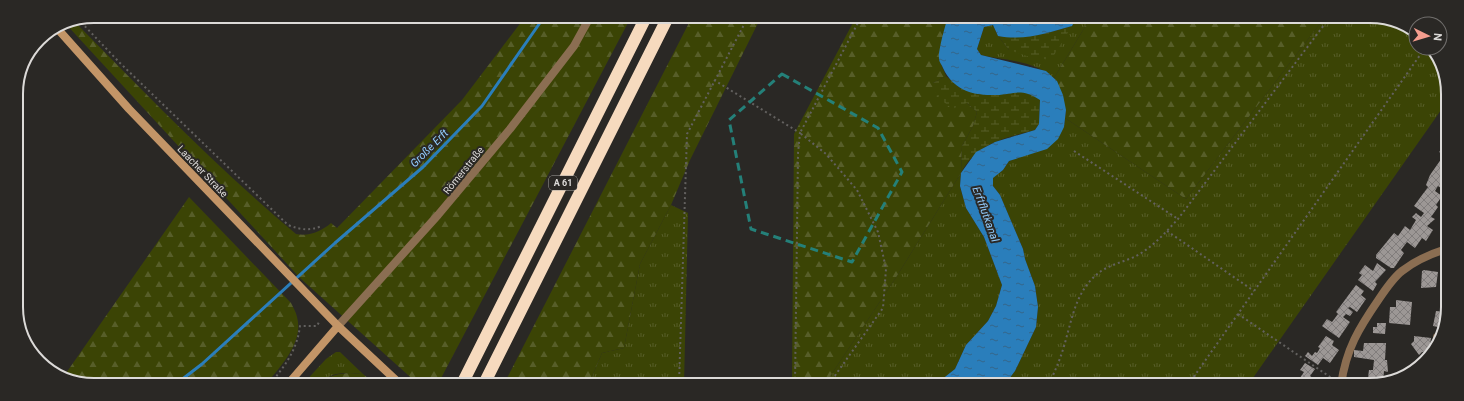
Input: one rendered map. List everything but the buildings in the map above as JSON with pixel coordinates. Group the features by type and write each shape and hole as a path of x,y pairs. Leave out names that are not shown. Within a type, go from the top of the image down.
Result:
{"highway":[{"name":"A 61","path":"465,378 643,23"},
{"name":"A 61","path":"487,378 665,23"}],"main road":[{"name":"Laacher Straße","path":"60,32 129,109 338,326 394,378"},
{"path":"293,378 338,326"}],"street":[{"name":"Römerstraße","path":"338,326 438,215 510,129 574,46 587,23"},
{"path":"1342,378 1349,348 1359,328 1385,290 1407,267 1420,258 1441,251"}],"path":[{"path":"679,378 687,134 745,23"},
{"path":"795,378 798,153 800,133 858,23"},
{"path":"1052,378 1058,365 1072,315 1080,296 1091,279 1110,265 1135,256 1159,239 1167,231 1178,219 1326,23"},
{"path":"82,24 120,64 288,224 300,230 312,230 322,226"},
{"path":"1193,378 1419,56"},
{"path":"714,80 800,133 826,154 857,190 878,232 886,269 883,308 833,378"},
{"path":"1074,151 1178,219"},
{"path":"1167,231 1254,291"},
{"path":"275,378 286,365 296,345 300,326 317,326 324,310"},
{"path":"1238,314 1332,378"}],"highlighted area":[{"path":"782,74 878,128 902,172 852,262 751,229 729,120"}],"green space":[{"path":"520,23 628,23 441,378 411,378 300,278 69,27 78,25 210,157 296,234 301,235 310,234 324,229 331,223 337,228 462,100"},
{"path":"689,23 758,23 690,160 671,205 640,264 624,348 602,353 591,378 507,378"},
{"path":"853,23 947,23 939,59 946,76 933,83 967,103 977,112 973,126 962,146 961,173 895,279 829,378 792,378 794,134"},
{"path":"1074,23 1087,23 1054,78 1046,72 1029,65 981,55 977,49 984,27 993,25 998,36 1009,50 1072,26"},
{"path":"1087,23 1320,23 1186,199 1065,118 1066,110 1054,78"},
{"path":"1320,23 1375,23 1384,24 1401,30 1408,34 1408,56 1429,56 1436,67 1441,89 1441,110 1253,378 1010,378 1015,371 1036,327 1038,307 1035,286 1023,249 1000,195 993,186 993,177 1003,170 1009,161 1022,156 1064,127 1065,118 1186,199"},
{"path":"1072,26 1051,60 1030,57 1009,50 998,36 1027,36"},
{"path":"946,76 960,88 997,95 1016,91 1029,93 1040,99 1039,124 1035,130 1002,139 983,148 967,163 961,173 962,146 973,126 977,112 967,103 952,109 937,96 933,83"},
{"path":"961,173 960,187 966,208 984,237 1002,285 996,306 988,321 966,345 955,369 944,378 829,378 895,279"},
{"path":"189,197 291,303 297,315 298,326 294,344 290,353 271,378 94,378 80,377 67,372"},
{"path":"671,205 688,213 684,378 591,378 602,353 624,348 640,264"},
{"path":"336,352 340,352 363,374 341,373 335,374 328,378 309,378 326,359"},
{"path":"338,374 363,374 368,378 328,378"}],"water":[{"name":"Erftflutkanal","path":"946,23 1074,23 1072,26 1044,34 1017,38 998,36 993,25 984,27 977,49 981,55 1046,71 1057,81 1063,95 1066,110 1064,127 1058,139 1047,149 1009,161 1003,170 993,178 993,186 1000,195 1023,249 1035,286 1038,307 1036,327 1015,371 1010,378 944,378 955,369 966,345 988,321 996,306 1002,285 984,237 966,208 960,186 961,173 976,152 995,142 1035,130 1039,124 1040,100 1023,93 988,95 972,93 952,82 947,76 939,59"}],"waterway":[{"name":"Große Erft","path":"184,378 202,364 335,243 423,167 482,106 540,23"}]}
